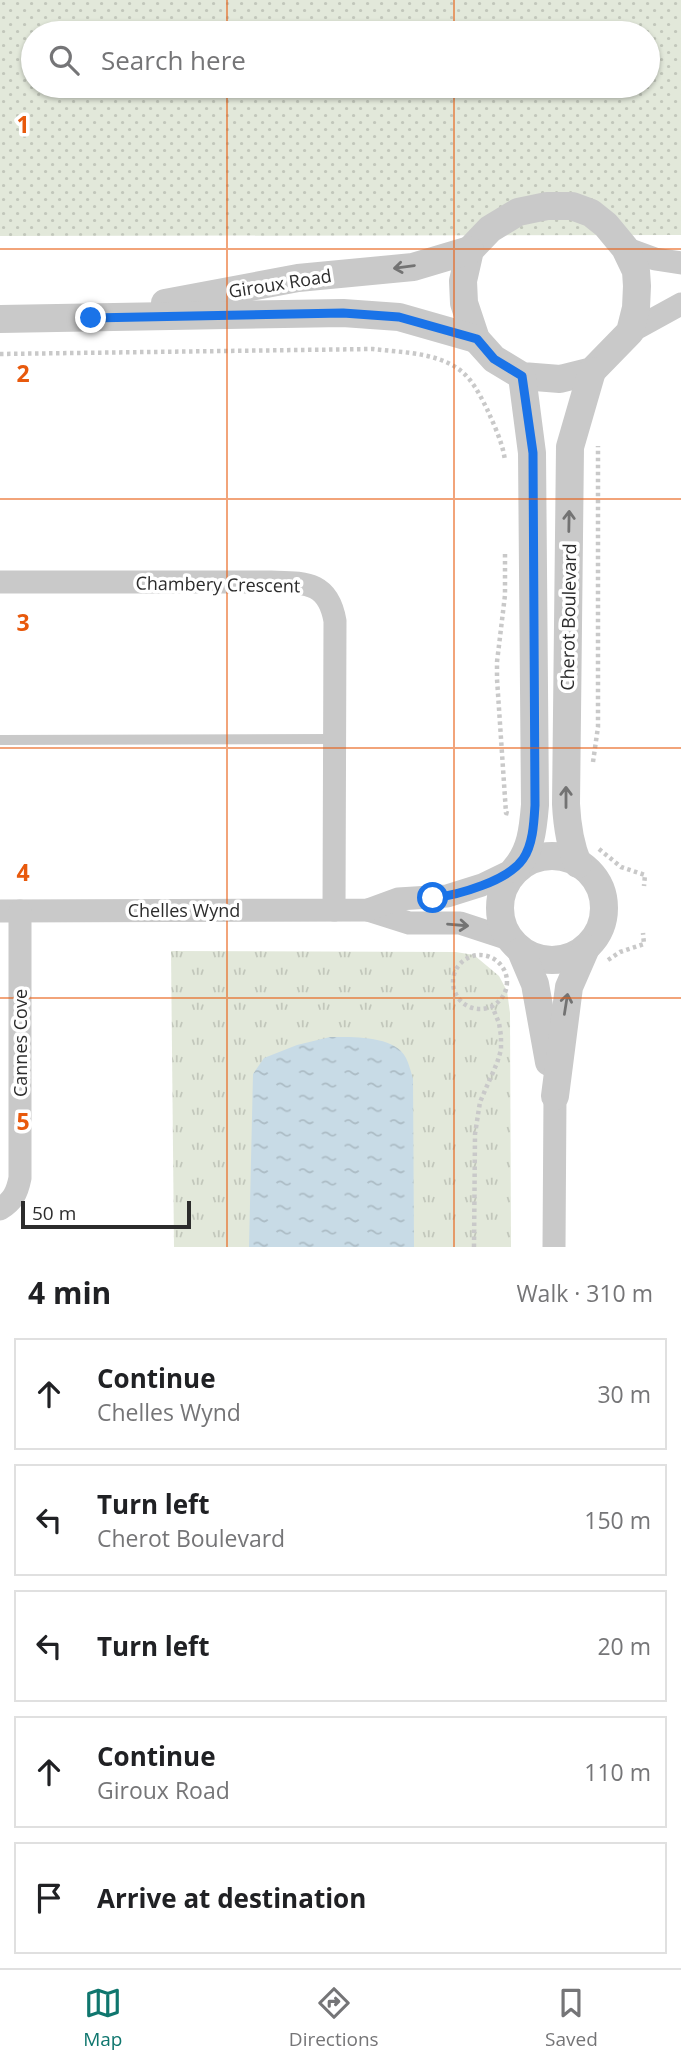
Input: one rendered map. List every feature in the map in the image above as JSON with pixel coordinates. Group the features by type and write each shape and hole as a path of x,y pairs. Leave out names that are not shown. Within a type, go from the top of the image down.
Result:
{"street":[{"path":"630,332 636,308 636,271 625,248 606,225 591,213 572,206 547,206 518,212 490,229 470,250 463,281 464,303 477,339 494,359 522,376 560,379 592,371 630,332 681,304"},
{"path":"625,248 656,259 681,263"},
{"name":"Giroux Road","path":"91,318 298,278 413,267 470,250"},
{"name":"Giroux Road","path":"0,319 343,313 399,317 477,339"},
{"name":"Cherot Boulevard","path":"555,1096 569,988 596,955 604,901 592,874 589,856 572,850 566,804 570,447 592,371"},
{"name":"Cherot Boulevard","path":"522,376 533,453 535,805 525,857 502,890 499,907 502,924 535,984 555,1096"},
{"name":"Chambery Crescent","path":"0,582 271,582 294,583 320,590 328,598 335,621 334,910"},
{"path":"515,869 539,857 556,856 573,860 589,856"},
{"name":"Chelles Wynd","path":"368,910 398,899 447,896 482,885 515,869"},
{"name":"Chelles Wynd","path":"10,911 368,910 409,923 460,923 515,945"},
{"name":"Cannes Cove","path":"0,1209 17,1193 20,1178 10,911"},
{"path":"515,945 537,958 554,961 596,955"},
{"path":"554,1247 555,1096"}],"lane":[{"path":"0,740 335,739"}],"path":[{"path":"0,354 373,349 425,355 456,367 470,379 489,415 503,450 505,464"},
{"path":"591,768 598,727 598,434"},
{"path":"505,542 505,595 497,679 506,813"},
{"path":"589,856 645,875 644,886"},
{"path":"596,955 620,952 645,944 643,933"},
{"path":"483,954 500,963 505,971 506,988 503,996 492,1006 473,1008 459,999 454,992 454,974 465,959 483,954"},
{"path":"474,1247 475,1133 480,1102 501,1050 499,1023 492,1006"}],"green space":[{"path":"0,0 681,0 681,235 0,236"},
{"path":"171,951 456,952 474,955 499,976 507,991 510,1013 511,1247 174,1247"}],"water":[{"path":"330,1037 383,1041 400,1050 408,1063 413,1079 414,1247 249,1247 253,1074 264,1058 297,1045"}],"route":[{"path":"91,318 343,313 399,317 477,339 494,359 522,376 533,453 534,817 525,857 515,869 482,885 433,898"}]}
